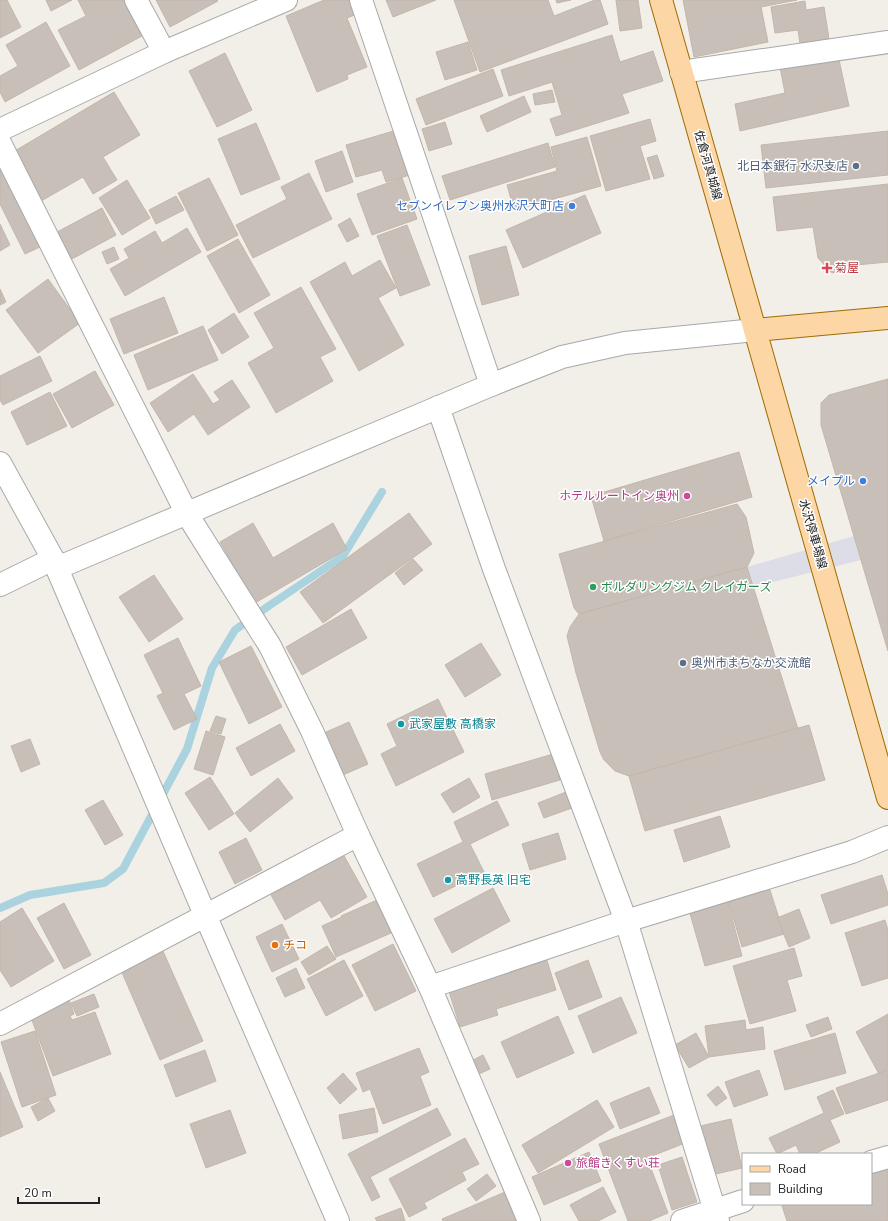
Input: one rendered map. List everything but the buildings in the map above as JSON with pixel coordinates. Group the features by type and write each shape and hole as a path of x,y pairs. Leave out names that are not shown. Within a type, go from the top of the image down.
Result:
{"main road":[{"name":"佐倉河真城線","path":"661,0 755,330"},
{"path":"755,330 888,318"},
{"name":"水沢停車場線","path":"755,330 888,798"}],"street":[{"path":"136,0 164,52"},
{"path":"0,130 164,52 286,0"},
{"path":"361,0 490,385"},
{"path":"681,72 888,42"},
{"path":"0,143 187,514 270,646 312,731 358,835 430,987 529,1221"},
{"path":"0,585 187,514 490,385 562,357 626,343 755,330"},
{"path":"438,407 494,569 626,922 716,1215"},
{"path":"0,463 55,564 338,1221"},
{"path":"0,1024 206,917 358,835"},
{"path":"430,987 626,922 852,852 888,837"},
{"path":"872,1162 888,1157"},
{"path":"682,1221 716,1215 742,1202"}],"shaded area":[{"path":"854,536 861,560 753,587 747,567"}],"waterway":[{"path":"0,908 30,895 104,883 123,869 187,749 212,668 235,630 343,556 382,492"}],"place":[{"name":"北日本銀行 水沢支店","path":"856,166"},
{"name":"セブンイレブン奥州水沢大町店","path":"572,206"},
{"name":"菊屋","path":"827,268"},
{"name":"メイプル","path":"863,481"},
{"name":"ホテルルートイン奥州","path":"687,496"},
{"name":"ボルダリングジム クレイガーズ","path":"593,587"},
{"name":"奥州市まちなか交流館","path":"683,663"},
{"name":"武家屋敷 高橋家","path":"401,724"},
{"name":"高野長英 旧宅","path":"448,880"},
{"name":"チコ","path":"275,945"},
{"name":"旅館きくすい荘","path":"568,1163"}]}
